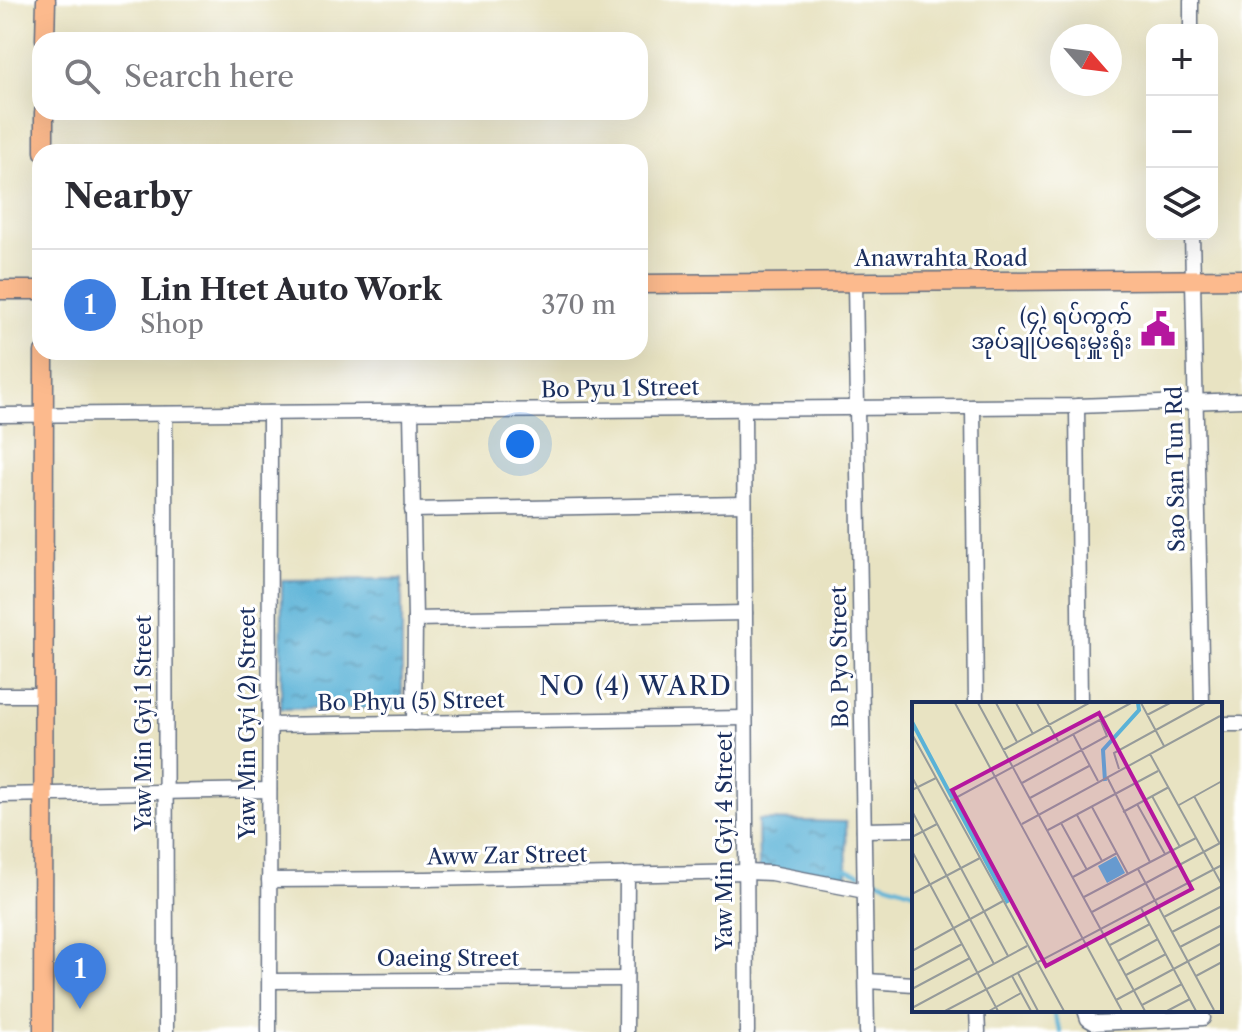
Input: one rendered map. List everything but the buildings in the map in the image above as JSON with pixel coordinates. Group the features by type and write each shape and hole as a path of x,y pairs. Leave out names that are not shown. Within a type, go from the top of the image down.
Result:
{"main road":[{"path":"45,4 45,32"},
{"path":"44,120 44,144"},
{"name":"Anawrahta Road","path":"648,284 1242,279"},
{"path":"0,290 32,290"},
{"path":"43,1032 44,360"}],"street":[{"path":"1191,0 1191,24"},
{"name":"Sao San Tun Rd","path":"1192,240 1202,702"},
{"name":"Bo Pyo Street","path":"855,282 867,1032"},
{"name":"Bo Pyu 1 Street","path":"0,415 1077,406 1242,400"},
{"path":"1077,406 1080,702"},
{"path":"973,407 976,702"},
{"name":"Yaw Min Gyi 4 Street","path":"744,409 747,1032"},
{"path":"411,412 414,723"},
{"name":"Yaw Min Gyi (2) Street","path":"269,1032 270,413"},
{"name":"Yaw Min Gyi 1 Street","path":"165,414 166,1032"},
{"path":"412,510 744,504"},
{"path":"415,619 745,613"},
{"path":"0,695 43,695"},
{"name":"Bo Phyu (5) Street","path":"269,725 745,718"},
{"path":"0,795 269,790"},
{"path":"864,830 912,829"},
{"name":"Aww Zar Street","path":"269,880 747,872 771,873 865,891"},
{"path":"626,1032 627,874"},
{"name":"Oaeing Street","path":"270,981 626,979"},
{"path":"867,981 912,984"},
{"path":"977,1012 978,1032"},
{"path":"1086,1012 1088,1019 1095,1023 1203,1020"}],"water":[{"path":"402,579 402,708 281,709 282,580"},
{"path":"758,820 846,822 847,880 759,868"}],"waterway":[{"path":"847,869 860,874"},
{"path":"868,877 912,891"},
{"path":"1053,1012 1061,1032"}],"place":[{"name":"(၄) ရပ်ကွက် အုပ်ချုပ်ရေးမှူးရုံး","path":"1158,329"},
{"name":"Lin Htet Auto Work","path":"80,1009"}],"district":[{"name":"NO (4) WARD","path":"636,686"}]}
